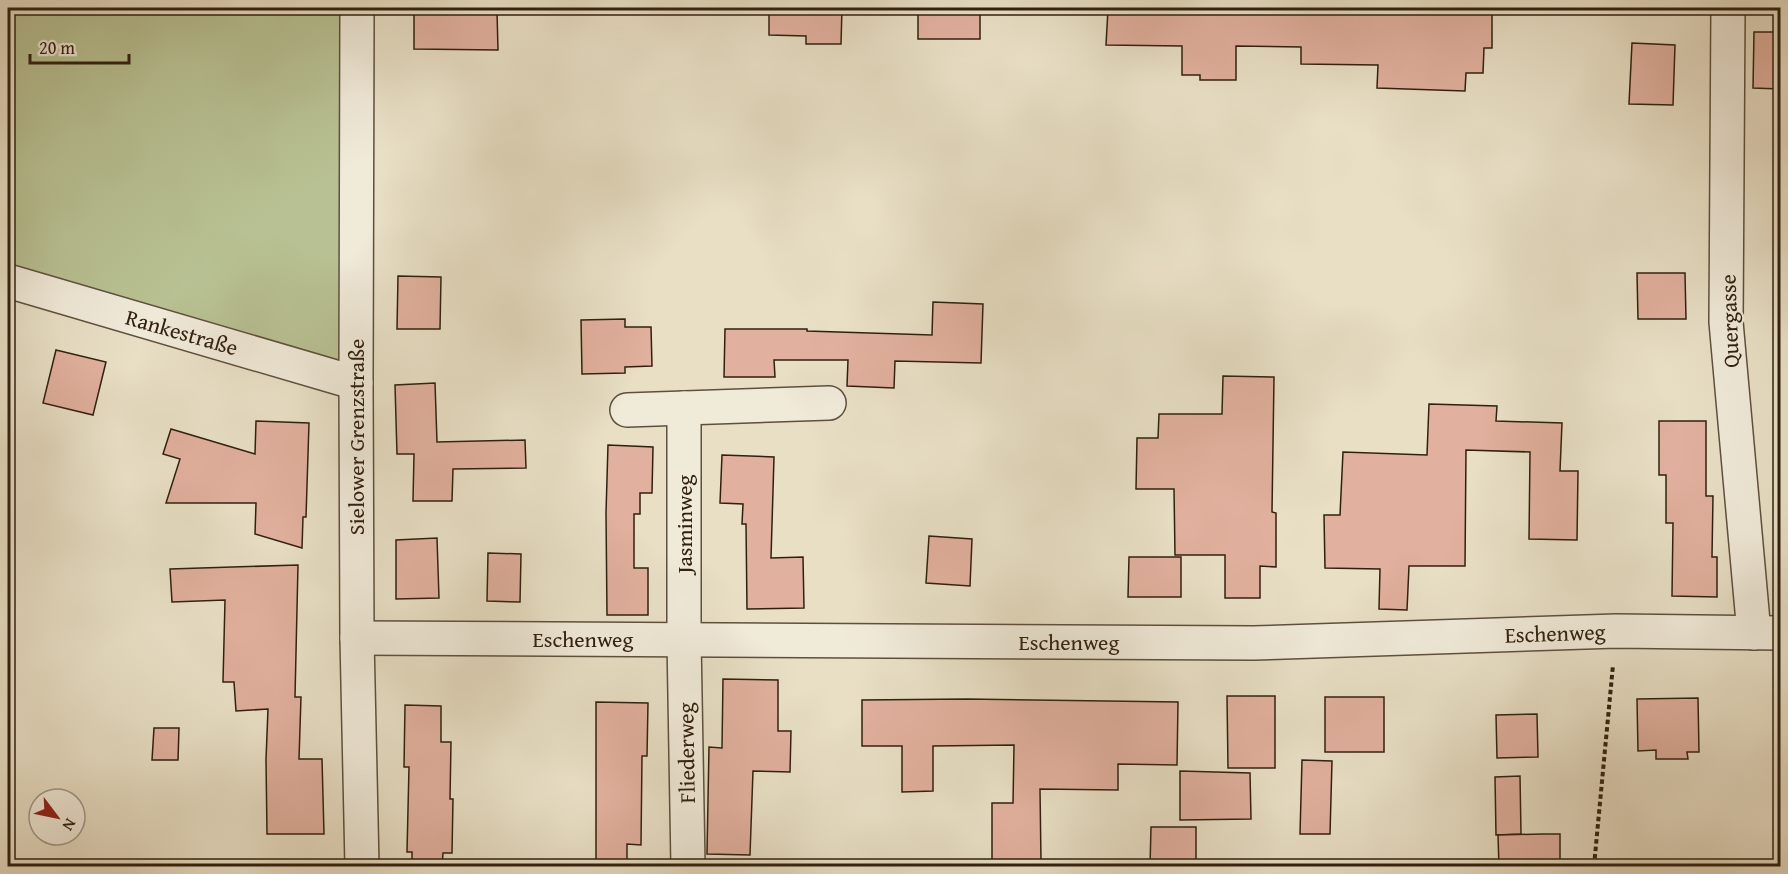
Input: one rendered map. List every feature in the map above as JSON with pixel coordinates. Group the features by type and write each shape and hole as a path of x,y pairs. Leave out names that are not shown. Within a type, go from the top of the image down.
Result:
{"street":[{"name":"Sielower Grenzstraße","path":"357,8 357,638 362,867"},
{"name":"Quergasse","path":"1728,8 1726,322 1767,633"},
{"name":"Rankestraße","path":"8,281 356,382"},
{"path":"627,410 829,403"},
{"name":"Jasminweg","path":"684,408 684,639"},
{"name":"Eschenweg","path":"357,638 1254,643 1616,631 1767,633"},
{"name":"Fliederweg","path":"684,639 688,867"}],"path":[{"path":"1594,867 1616,631"}],"green space":[{"path":"8,8 341,8 348,371 8,274"}],"building":[{"path":"769,8 842,8 841,44 806,44 806,36 769,35"},
{"path":"918,8 980,8 980,39 918,39"},
{"path":"1199,8 1284,8 1284,13 1343,13 1343,8 1492,8 1492,48 1484,48 1483,73 1466,73 1465,91 1377,88 1378,65 1301,64 1301,47 1236,46 1236,80 1200,80 1200,75 1182,75 1182,46 1106,45 1108,9 1199,10"},
{"path":"414,11 497,11 498,50 414,49"},
{"path":"1754,32 1780,32 1780,89 1753,88"},
{"path":"1632,43 1675,45 1673,105 1629,104"},
{"path":"1637,273 1685,273 1686,319 1638,319"},
{"path":"398,276 441,277 440,329 397,329"},
{"path":"933,302 983,304 981,363 895,361 894,388 847,386 848,360 774,360 775,377 724,377 725,329 807,329 807,331 932,335"},
{"path":"625,319 625,327 651,327 652,366 625,367 625,373 582,374 581,320"},
{"path":"56,350 106,362 93,415 43,403"},
{"path":"1223,376 1274,377 1272,512 1276,513 1276,567 1260,566 1260,598 1225,598 1225,555 1175,555 1174,489 1136,489 1137,438 1158,438 1159,414 1222,414"},
{"path":"435,383 437,442 525,440 526,468 453,469 452,501 413,501 414,454 397,454 395,385"},
{"path":"1429,404 1497,406 1496,421 1562,423 1560,471 1578,471 1577,540 1529,539 1530,452 1466,450 1465,566 1409,566 1407,610 1379,609 1380,569 1325,568 1324,515 1340,515 1343,452 1427,455"},
{"path":"256,421 309,423 306,517 303,517 302,548 255,534 256,503 166,503 180,459 163,454 171,429 255,454"},
{"path":"1659,421 1706,421 1706,496 1713,496 1712,557 1717,557 1717,597 1672,596 1673,523 1666,523 1666,475 1659,475"},
{"path":"608,445 653,447 652,493 640,493 640,514 634,514 634,568 648,568 648,615 607,615"},
{"path":"722,455 774,457 771,558 803,557 804,608 747,609 746,524 742,524 743,504 720,503"},
{"path":"929,536 972,539 970,586 926,583"},
{"path":"437,538 439,598 396,599 396,540"},
{"path":"488,553 521,554 520,602 487,601"},
{"path":"1129,557 1181,557 1181,597 1128,597"},
{"path":"298,565 295,697 301,697 299,759 322,759 324,834 267,834 268,709 236,711 234,682 223,682 225,600 172,602 170,569"},
{"path":"723,679 778,680 778,731 791,731 790,772 753,771 750,855 707,854 709,747 722,748"},
{"path":"1227,696 1275,696 1275,768 1228,768"},
{"path":"1325,697 1384,697 1384,752 1325,752"},
{"path":"1698,698 1699,752 1687,752 1688,759 1656,759 1656,750 1638,751 1637,699"},
{"path":"862,700 1178,702 1177,765 1118,764 1118,790 1040,789 1041,861 992,861 992,803 1013,803 1014,745 933,746 933,791 902,792 902,746 862,746"},
{"path":"596,702 648,703 647,756 642,756 641,845 627,844 627,867 596,867"},
{"path":"405,705 441,706 441,742 451,742 452,853 443,853 442,867 412,867 412,852 407,852 409,767 404,767"},
{"path":"1537,714 1538,757 1497,758 1496,715"},
{"path":"154,728 179,728 178,760 152,760"},
{"path":"1302,760 1332,761 1330,834 1300,834"},
{"path":"1180,771 1250,773 1251,819 1180,820"},
{"path":"1520,776 1521,834 1496,835 1495,777"},
{"path":"1151,827 1196,827 1196,867 1150,867"},
{"path":"1560,834 1560,865 1499,867 1498,835"}]}
